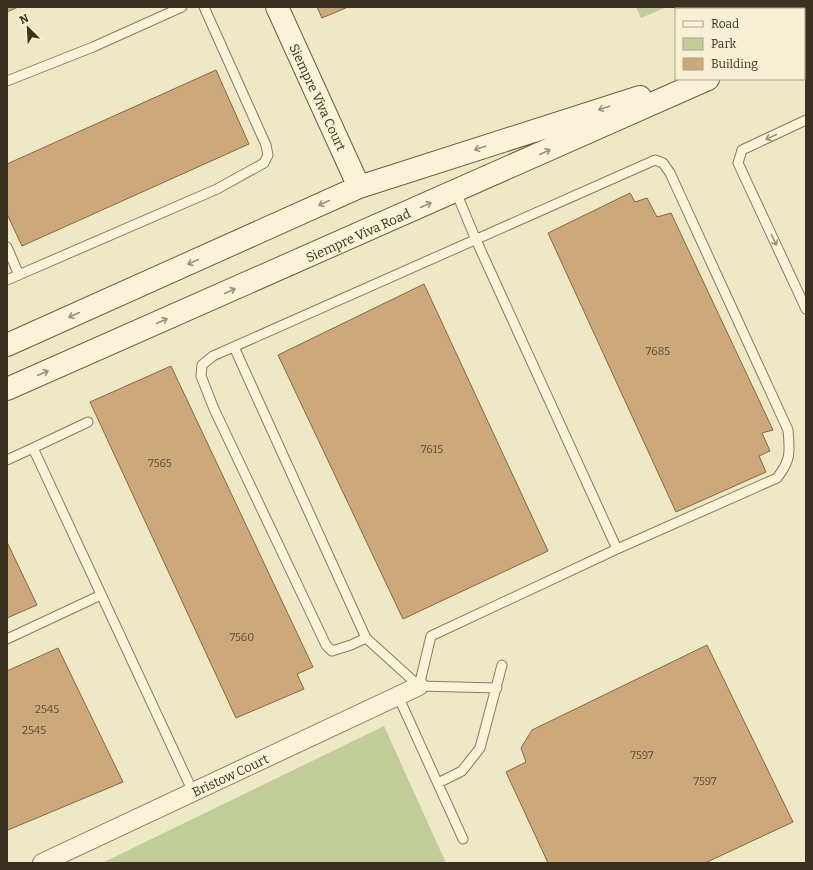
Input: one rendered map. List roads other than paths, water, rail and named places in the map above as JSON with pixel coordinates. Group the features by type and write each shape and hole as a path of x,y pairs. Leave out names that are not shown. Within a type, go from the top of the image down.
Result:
{"main road":[{"name":"Siempre Viva Court","path":"277,7 359,187"},
{"path":"7,345 359,187 691,80"},
{"name":"Siempre Viva Road","path":"7,389 456,192 706,80"}],"street":[{"name":"Bristow Court","path":"42,863 419,686"}],"lane":[{"path":"7,81 93,47 182,7"},
{"path":"7,280 217,188 264,163 268,155 266,145 204,7"},
{"path":"806,120 742,150 738,163 806,309"},
{"path":"366,638 332,651 326,645 214,409 201,376 202,365 214,356 655,160 663,163 670,173 788,430 789,448 787,465 777,478 617,549 431,636 419,686"},
{"path":"456,192 476,240 617,549"},
{"path":"7,247 19,275"},
{"path":"234,347 366,638 419,686 497,688"},
{"path":"7,460 88,422"},
{"path":"33,448 193,792"},
{"path":"7,640 101,595"},
{"path":"438,784 462,771 480,748 502,665"},
{"path":"398,696 463,838"}]}
